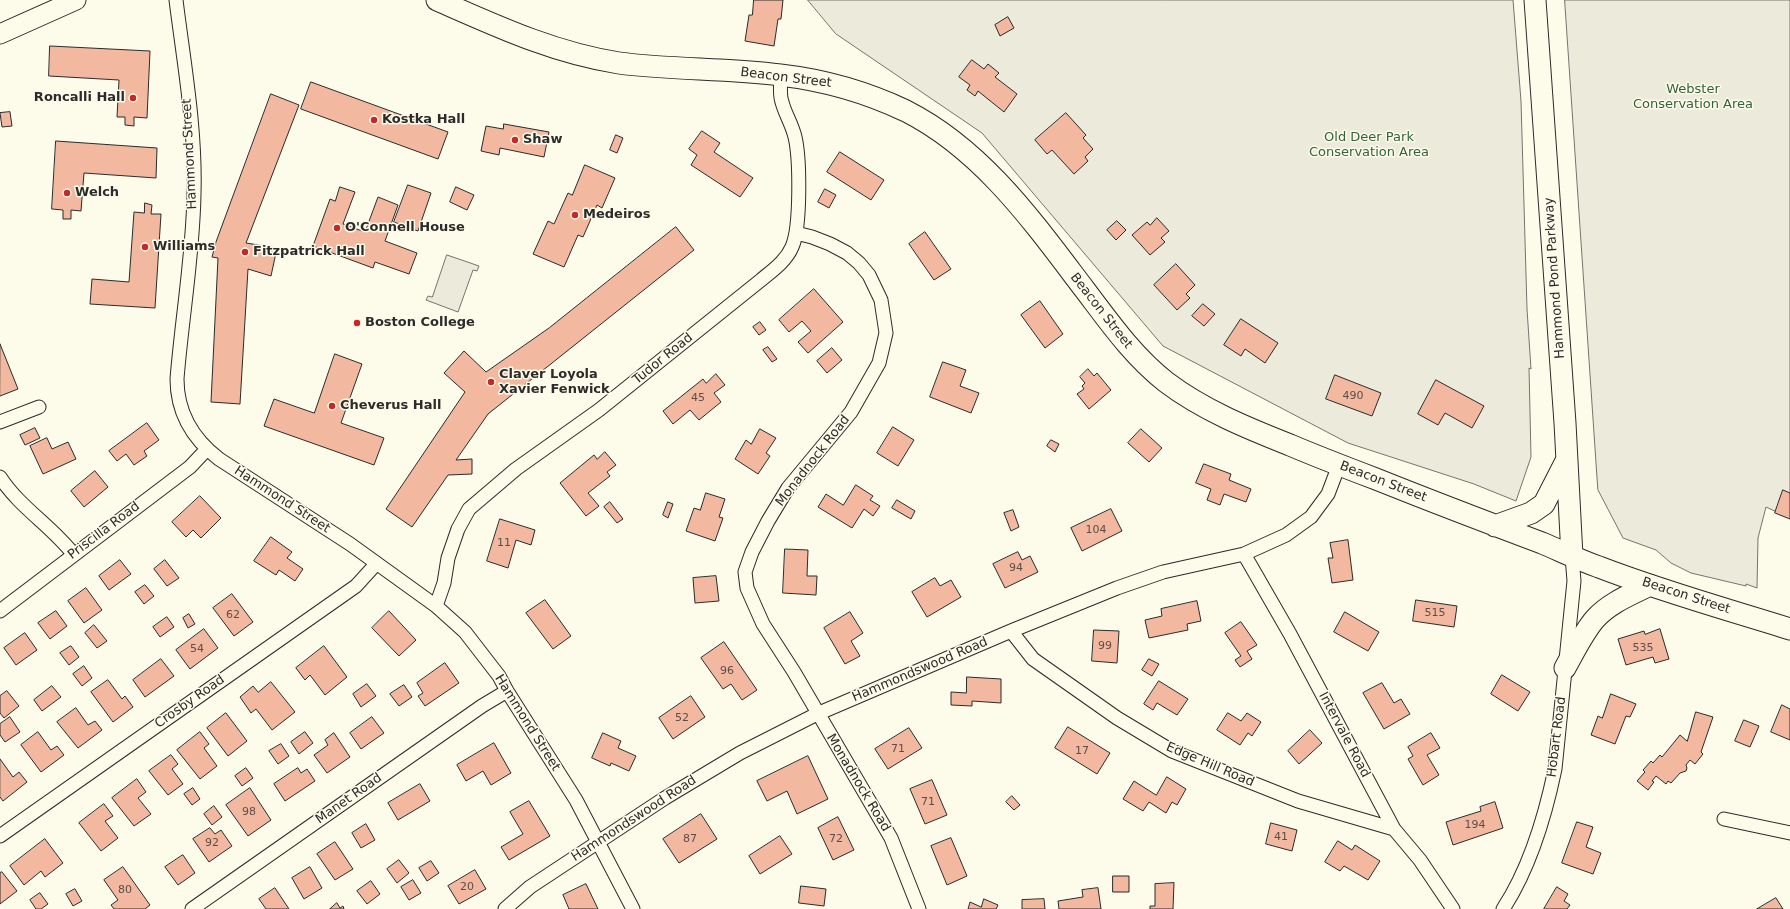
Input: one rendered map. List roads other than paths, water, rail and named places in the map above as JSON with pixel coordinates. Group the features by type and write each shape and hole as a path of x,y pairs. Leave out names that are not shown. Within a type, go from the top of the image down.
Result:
{"main road":[{"name":"Beacon Street","path":"437,0 534,42 575,54 639,65 781,75 835,84 873,96 910,113 962,147 1009,194 1042,232 1126,345 1155,373 1182,393 1225,418 1339,465 1601,568 1650,585 1790,628"},
{"name":"Hammond Pond Parkway","path":"1535,0 1567,458 1572,556"},
{"path":"1495,526 1531,513 1544,504 1567,458"},
{"path":"1565,668 1589,627 1600,614 1650,585"}],"street":[{"path":"0,34 76,0"},
{"name":"Hammond Street","path":"176,0 192,140 194,192 192,252 178,364 177,394 181,409 188,423 207,449 234,469 350,544 436,606 465,632 499,676 576,800 633,909"},
{"name":"Tudor Road","path":"436,606 444,582 448,558 458,529 469,510 516,469 599,410 787,257 793,246 796,233 799,170 798,151 790,120 782,102 781,75"},
{"name":"Monadnock Road","path":"796,233 812,237 847,252 859,263 869,275 880,300 886,333 879,363 851,412 788,488 768,521 752,552 745,572 747,588 763,624 794,672 817,714 891,838 919,909"},
{"path":"0,422 39,407"},
{"name":"Priscilla Road","path":"0,612 190,466 207,449"},
{"name":"Hammondswood Road","path":"505,909 530,886 665,798 740,753 817,714 1011,631 1117,588 1163,572 1244,554 1286,535 1311,517 1328,494 1339,465"},
{"path":"0,477 17,500 58,535 74,554"},
{"name":"Intervale Road","path":"1244,554 1290,634 1394,829 1420,860 1453,909"},
{"name":"Hobart Road","path":"1503,909 1520,878 1549,798 1555,769 1574,581 1572,556"},
{"name":"Crosby Road","path":"0,836 356,586 376,564"},
{"name":"Edge Hill Road","path":"1011,631 1033,659 1117,718 1172,751 1298,801 1394,829"},
{"name":"Manet Road","path":"192,909 482,706 507,691"},
{"path":"1724,819 1790,833"}],"place":[{"name":"Roncalli Hall","path":"133,98"},
{"name":"Kostka Hall","path":"374,120"},
{"name":"Shaw","path":"515,140"},
{"name":"Welch","path":"67,193"},
{"name":"Medeiros","path":"575,215"},
{"name":"O'Connell House","path":"337,228"},
{"name":"Williams","path":"145,247"},
{"name":"Fitzpatrick Hall","path":"245,252"},
{"name":"Boston College","path":"357,323"},
{"name":"Claver Loyola Xavier Fenwick","path":"491,382"},
{"name":"Cheverus Hall","path":"332,406"}],"park label":[{"name":"Webster Conservation Area","path":"1693,98"},
{"name":"Old Deer Park Conservation Area","path":"1369,146"}]}
